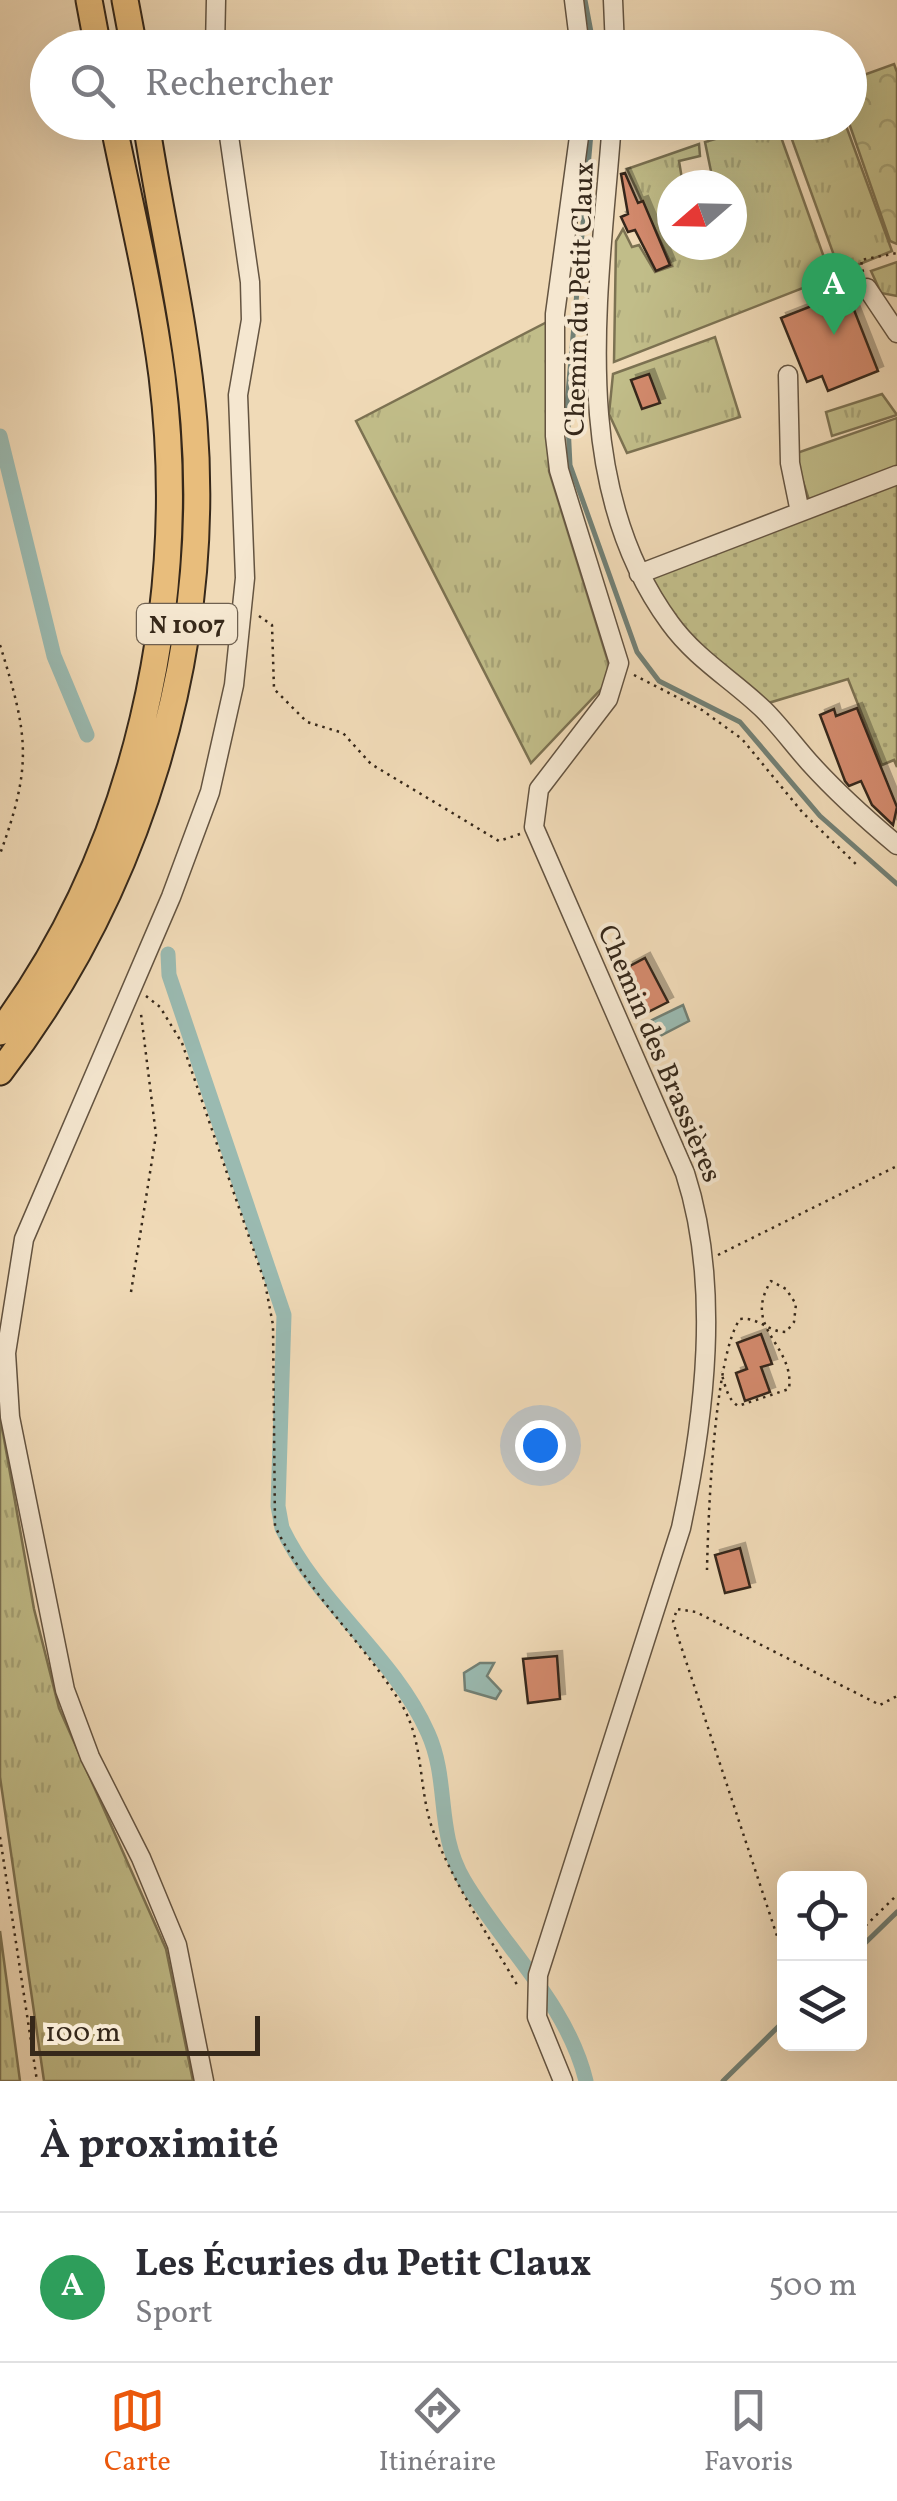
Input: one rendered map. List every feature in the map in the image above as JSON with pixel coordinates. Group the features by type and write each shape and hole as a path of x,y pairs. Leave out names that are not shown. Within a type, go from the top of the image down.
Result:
{"highway":[{"path":"88,0 94,30"},
{"path":"125,0 131,30"},
{"name":"N 1007","path":"0,1032 43,966 92,870 114,816 147,700 165,590 169,535 161,374 116,140"},
{"name":"N 1007","path":"0,1072 71,964 140,819 186,639 194,552 194,424 149,140"}],"street":[{"path":"216,0 216,30"},
{"path":"574,0 578,30"},
{"path":"613,0 614,30"},
{"path":"204,2081 176,1945 141,1858 90,1757 65,1690 10,1417 6,1353 24,1239 131,990 210,792 234,686 245,578 238,395 251,320 250,282 230,140"},
{"path":"534,826 539,789 608,700 618,663 559,470 555,436 554,314 578,140"},
{"name":"Chemin du Petit Claux","path":"611,140 601,281 600,443 605,480 639,574 671,625 704,662 764,711 822,776 897,846"},
{"path":"867,288 897,333"},
{"path":"788,375 790,464 800,512"},
{"path":"639,574 897,475"},
{"name":"Chemin des Brassières","path":"534,826 686,1173 703,1262 696,1452 681,1528 537,1983 538,2017 564,2081"}],"path":[{"path":"867,288 861,260 897,253"},
{"path":"241,613 256,614 272,625 274,689 307,722 343,733 371,764 478,831 500,841 534,826"},
{"path":"0,645 23,719 25,773 0,854"},
{"path":"618,663 652,687 702,710 742,740 803,814 858,866"},
{"path":"131,990 140,1010 156,1135 131,1292"},
{"path":"131,990 160,1007 182,1044 265,1283 273,1325 275,1526 289,1555 404,1709 421,1761 432,1829 460,1887 538,2017"},
{"path":"703,1262 897,1166"},
{"path":"702,1353 720,1369 724,1381 731,1402 738,1406 789,1389 790,1378 766,1326 760,1299 772,1281 786,1289 796,1304 794,1322 786,1332 766,1326 753,1318 740,1319 731,1332 724,1381 708,1500 708,1570"},
{"path":"777,1936 673,1622 677,1608 696,1612 880,1705 897,1696"},
{"path":"0,1837 37,2081"},
{"path":"867,1924 897,1896"}],"green space":[{"path":"894,64 897,72 897,244 890,241 855,140 867,140 867,74"},
{"path":"782,140 831,277 614,362 616,241 623,229 632,247 639,245 655,272 672,266 669,260 747,260 747,170 711,170 705,142"},
{"path":"792,140 851,140 892,251 840,272"},
{"path":"699,144 700,156 679,161 680,170 657,170 657,234 627,169"},
{"path":"897,262 897,296 881,293 871,271"},
{"path":"547,322 549,471 609,665 603,687 531,763 356,421"},
{"path":"715,337 740,417 627,453 609,414 613,374"},
{"path":"882,394 897,415 832,436 826,412"},
{"path":"897,418 897,468 809,500 794,454"},
{"path":"897,482 897,767 894,760 882,765 848,679 765,704 707,660 644,579"},
{"path":"0,1416 34,1609 59,1708 166,1949 193,2081 44,2081 0,1777"},
{"path":"0,1931 20,2081 0,2081"}],"water":[{"path":"683,1005 689,1021 660,1036 652,1020"},
{"path":"480,1663 494,1663 487,1676 501,1691 496,1699 465,1690 464,1673"}],"building":[{"path":"625,173 638,203 643,201 657,234 657,260 668,260 670,265 656,271 635,230 628,232 621,217 628,214 621,174"},
{"path":"847,292 878,371 828,391 822,376 807,382 781,318"},
{"path":"649,374 660,403 642,409 631,380"},
{"path":"857,708 897,807 893,825 872,805 861,781 849,786 845,781 820,715 834,709 836,716"},
{"path":"645,958 668,1002 642,1015 629,991 638,986 628,967"},
{"path":"761,1334 772,1364 761,1367 770,1392 745,1401 736,1373 747,1369 737,1343"},
{"path":"740,1548 750,1587 725,1593 715,1555"},
{"path":"557,1656 560,1699 528,1703 523,1659"}],"waterway":[{"path":"585,0 591,30"},
{"path":"590,140 567,404 570,465 637,652 659,681 740,722 820,816 897,884"},
{"path":"0,436 54,656 87,735"},
{"path":"168,954 169,975 284,1315 278,1506 282,1528 315,1581 413,1705 435,1751 455,1862 480,1905 565,2026 586,2081"},
{"path":"867,1941 897,1912"},
{"path":"723,2081 777,2028"}],"place":[{"name":"Les Écuries du Petit Claux","path":"834,335"}]}
